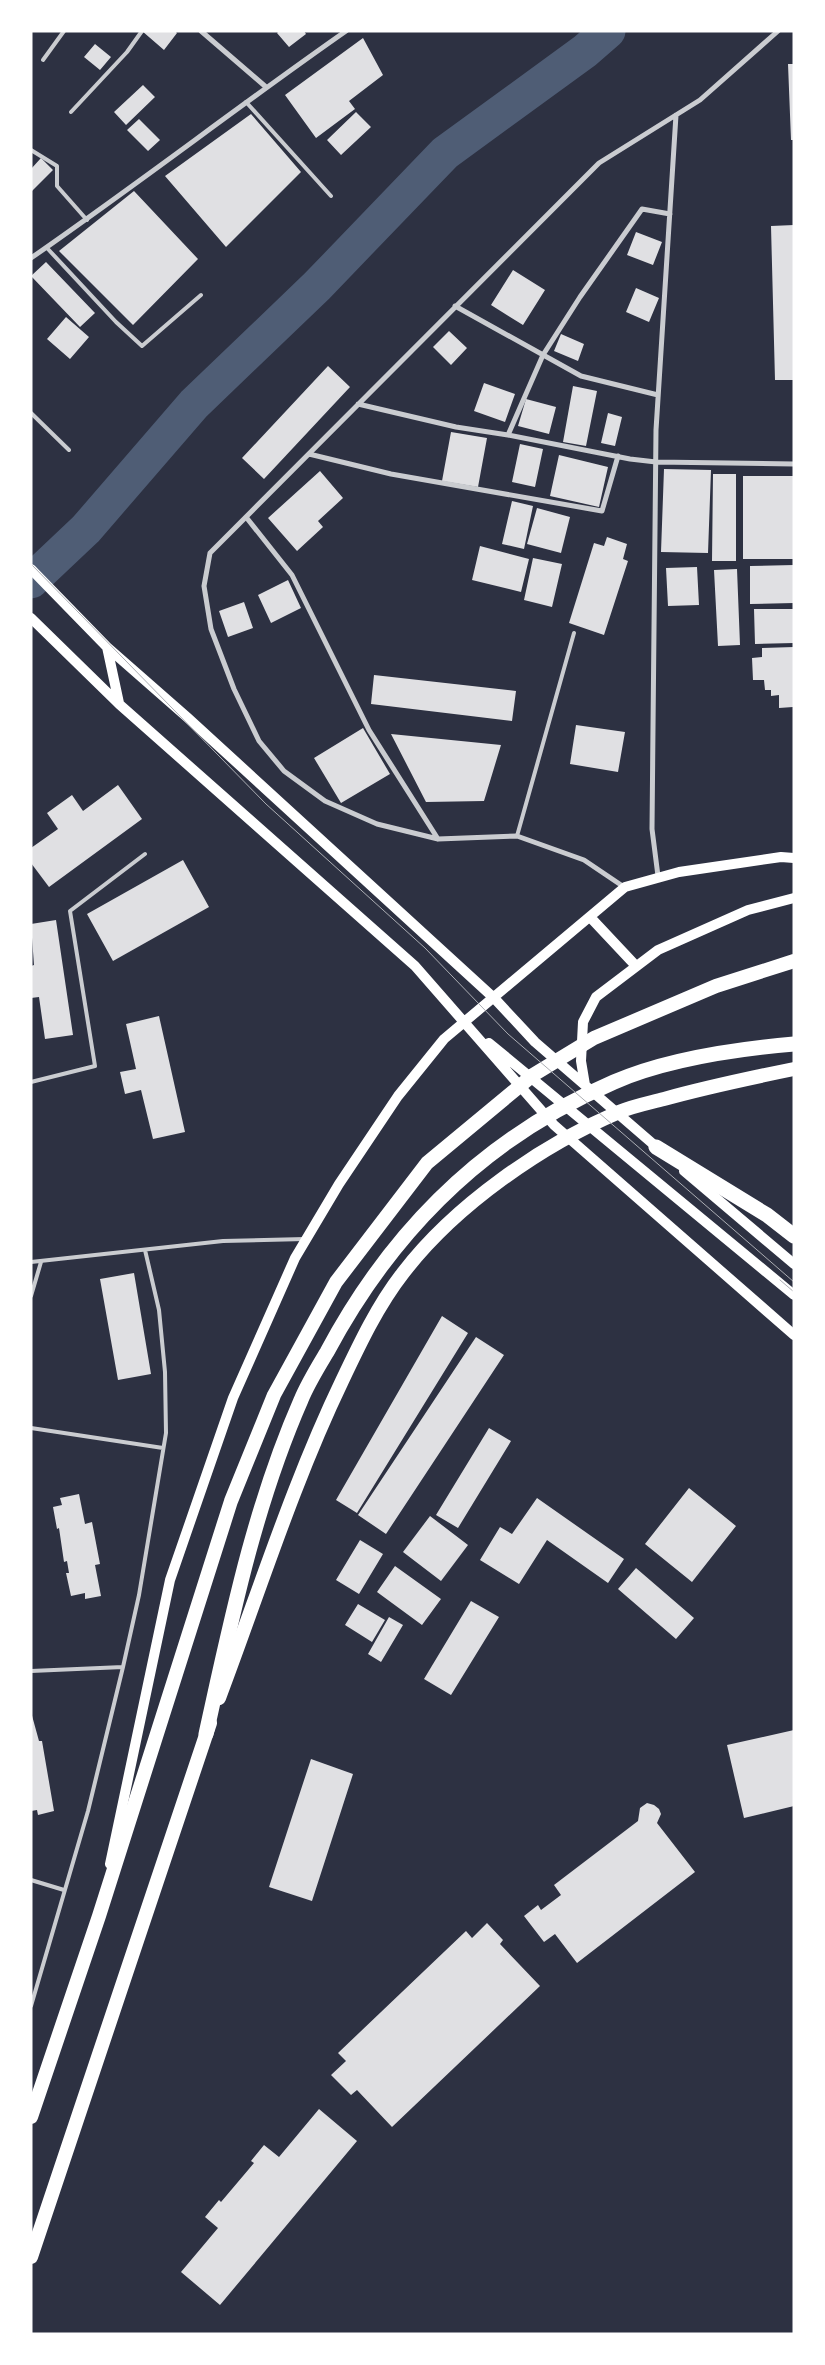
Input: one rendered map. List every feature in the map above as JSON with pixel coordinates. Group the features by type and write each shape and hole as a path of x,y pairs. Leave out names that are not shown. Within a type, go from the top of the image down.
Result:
{"highway":[{"path":"31,2118 99,1916 231,1501 274,1395 336,1282 427,1163 534,1075 594,1038 716,986 794,961"},
{"path":"206,1734 242,1569 271,1478 301,1399 350,1309 388,1256 432,1205 478,1162 553,1113 616,1081 693,1058 794,1044"},
{"path":"31,2257 206,1734 265,1575 287,1507 319,1429 368,1327 404,1272 453,1218 535,1156 621,1111 722,1082 794,1069"},
{"path":"656,1147 767,1215 794,1236"}],"main road":[{"path":"31,568 107,647 188,718 495,999 535,1042 794,1264"},
{"path":"31,618 119,704 415,966 554,1125 794,1335"},
{"path":"107,647 119,704"},
{"path":"99,1916 170,1580 233,1398 295,1258 339,1184 398,1096 444,1039 495,999 625,887 658,876 781,857 794,858"},
{"path":"585,1085 581,1061 582,1022 596,997 658,950 739,914 794,898"},
{"path":"590,917 636,966"},
{"path":"465,1023 794,1295"}],"street":[{"path":"201,31 266,87"},
{"path":"31,258 87,220 266,87 346,31"},
{"path":"625,887 584,860 517,836 438,839 376,824 325,801 284,771 259,740 234,689 211,629 204,586 210,553 599,163 700,100 778,31"},
{"path":"658,876 652,829 656,462 658,395 676,115"},
{"path":"508,435 543,355 580,297 642,209 670,214"},
{"path":"456,306 581,376 658,395"},
{"path":"358,404 456,427 656,462 794,464"},
{"path":"309,454 391,474 602,511 618,456"},
{"path":"246,517 292,575 369,730 438,839"}],"lane":[{"path":"43,60 64,31"},
{"path":"71,112 127,52 142,31"},
{"path":"246,102 331,196"},
{"path":"31,150 57,166 57,186 87,220"},
{"path":"47,248 116,322 142,346 202,295"},
{"path":"31,413 69,450"},
{"path":"517,836 574,632"},
{"path":"31,1082 95,1066 70,911 146,854"},
{"path":"31,1262 223,1241 306,1239"},
{"path":"31,2006 88,1811 123,1667 139,1595 166,1433 165,1372 158,1310 145,1250"},
{"path":"31,1296 41,1262"},
{"path":"31,1428 162,1448"},
{"path":"31,1671 123,1667"},
{"path":"31,1880 64,1890"}],"building":[{"path":"142,31 175,31 177,33 164,50"},
{"path":"279,31 304,31 306,34 289,47 277,33"},
{"path":"363,38 383,75 349,101 355,109 316,138 285,95"},
{"path":"95,44 111,57 100,70 84,57"},
{"path":"788,64 794,64 794,140 791,140"},
{"path":"143,85 155,97 126,125 114,112"},
{"path":"356,112 371,127 341,155 327,140"},
{"path":"251,114 301,172 226,247 165,176"},
{"path":"139,119 160,140 148,151 127,130"},
{"path":"41,158 53,170 31,192 31,169"},
{"path":"134,191 198,259 133,325 59,251"},
{"path":"794,225 794,380 775,380 771,226"},
{"path":"636,232 662,242 653,265 627,255"},
{"path":"46,262 95,313 80,327 31,276"},
{"path":"513,270 545,290 523,325 491,305"},
{"path":"636,288 659,298 649,322 626,312"},
{"path":"66,317 89,337 70,359 47,339"},
{"path":"449,331 467,348 451,365 433,347"},
{"path":"561,334 584,344 578,361 554,351"},
{"path":"328,366 350,387 264,479 242,458"},
{"path":"484,383 515,394 505,422 474,411"},
{"path":"573,386 597,391 586,446 563,442"},
{"path":"526,399 556,407 549,434 518,426"},
{"path":"608,413 622,417 615,446 601,443"},
{"path":"451,432 487,438 478,487 442,481"},
{"path":"520,444 543,449 535,487 512,482"},
{"path":"559,455 608,467 599,507 550,496"},
{"path":"664,469 711,470 708,553 661,552"},
{"path":"320,471 343,498 318,521 323,527 297,551 268,518"},
{"path":"713,474 736,474 736,561 712,561"},
{"path":"743,476 794,476 794,559 743,559"},
{"path":"512,501 533,506 524,549 502,544"},
{"path":"537,508 570,517 561,553 527,544"},
{"path":"607,537 627,544 623,559 628,561 604,635 569,623 594,543 604,546"},
{"path":"480,546 529,559 521,592 472,580"},
{"path":"533,558 562,564 552,607 524,600"},
{"path":"794,565 794,603 750,604 750,566"},
{"path":"697,567 699,605 668,606 666,568"},
{"path":"737,569 740,645 718,646 714,570"},
{"path":"288,580 301,608 271,623 258,595"},
{"path":"244,602 253,628 228,637 219,611"},
{"path":"754,609 794,609 794,643 755,644"},
{"path":"794,647 793,707 779,708 779,695 771,696 771,690 765,690 764,680 753,680 752,658 762,657 762,648"},
{"path":"374,675 516,691 512,721 371,704"},
{"path":"576,725 625,732 618,772 570,764"},
{"path":"363,728 390,774 341,803 314,758"},
{"path":"391,734 501,745 484,801 426,802"},
{"path":"118,785 142,819 49,887 31,863 31,848 58,829 47,813 72,795 83,811"},
{"path":"183,860 209,907 113,961 87,914"},
{"path":"56,920 73,1035 45,1039 39,997 31,998 31,966 34,965 31,924"},
{"path":"159,1016 185,1132 153,1139 141,1090 125,1094 120,1072 136,1069 126,1024"},
{"path":"134,1273 151,1374 118,1380 100,1279"},
{"path":"442,1316 468,1333 357,1513 336,1500"},
{"path":"476,1337 504,1355 386,1534 358,1515"},
{"path":"489,1428 511,1441 458,1528 436,1515"},
{"path":"689,1488 736,1526 692,1582 645,1544"},
{"path":"79,1494 85,1524 92,1522 100,1564 95,1565 101,1596 85,1599 85,1593 71,1596 66,1573 69,1573 67,1561 64,1562 59,1528 57,1529 53,1507 62,1505 60,1498"},
{"path":"537,1498 624,1559 608,1583 547,1540 519,1584 480,1560 500,1527 512,1534"},
{"path":"430,1516 468,1545 441,1581 403,1552"},
{"path":"360,1540 383,1554 359,1594 336,1580"},
{"path":"395,1566 441,1599 422,1625 377,1592"},
{"path":"636,1568 694,1618 676,1639 618,1589"},
{"path":"471,1601 499,1617 451,1695 424,1679"},
{"path":"358,1604 385,1620 372,1642 345,1625"},
{"path":"389,1617 403,1625 381,1662 368,1654"},
{"path":"31,1712 39,1741 42,1741 54,1811 38,1815 37,1810 31,1811"},
{"path":"794,1730 794,1806 744,1818 727,1745"},
{"path":"311,1759 353,1774 312,1901 269,1887"},
{"path":"647,1803 659,1809 661,1814 657,1823 695,1872 577,1963 555,1934 544,1942 524,1916 538,1905 541,1910 561,1895 554,1885 638,1821 640,1808"},
{"path":"487,1923 503,1940 500,1944 540,1986 392,2127 357,2090 351,2095 331,2075 346,2061 338,2053 466,1931 472,1938"},
{"path":"319,2109 357,2141 220,2305 181,2272 218,2228 205,2217 219,2200 221,2202 254,2163 251,2161 264,2145 279,2157"}],"waterway":[{"path":"31,581 86,529 194,404 317,286 445,153 585,51 608,31"}],"tram line":[{"path":"31,564 266,804 425,948 508,1034 794,1282"},
{"path":"780,1280 794,1292"}]}
